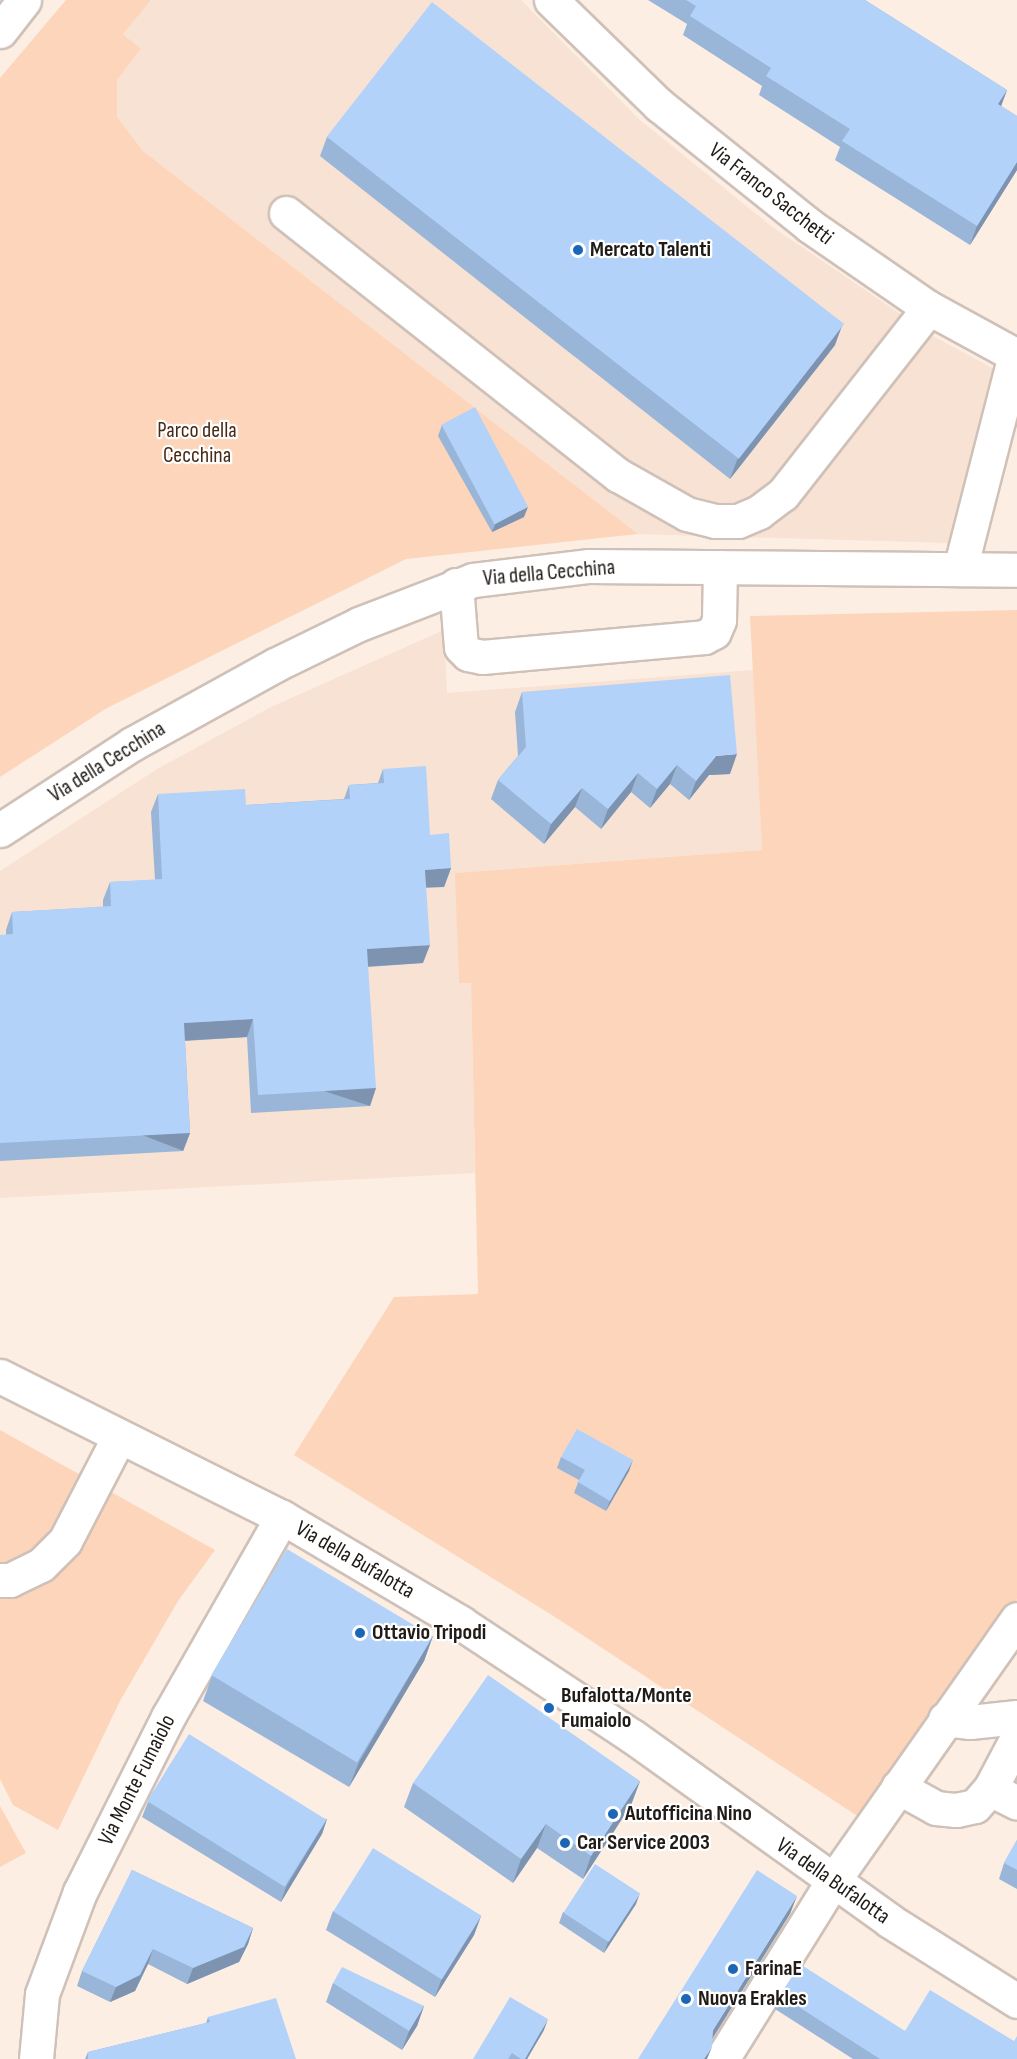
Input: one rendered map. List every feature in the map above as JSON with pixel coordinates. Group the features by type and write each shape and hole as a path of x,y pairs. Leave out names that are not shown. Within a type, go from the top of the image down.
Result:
{"street":[{"path":"0,31 24,0"},
{"name":"Via Franco Sacchetti","path":"550,0 682,125 810,226 929,309 1016,355"},
{"path":"286,213 618,476 687,514 715,521 738,521 759,512 783,494 929,309"},
{"path":"960,569 1016,355"},
{"name":"Via della Cecchina","path":"0,830 132,744 222,693 350,628 456,585 568,567 1017,570"},
{"path":"456,585 460,647 468,654 482,657 704,637 714,632 719,620 720,567"},
{"name":"Via della Bufalotta","path":"0,1376 282,1517 461,1623 580,1700 833,1881 1017,2001"},
{"path":"0,1580 10,1580 41,1565 65,1541 119,1437"},
{"name":"Via Monte Fumaiolo","path":"36,2059 42,1994 80,1892 168,1717 282,1517"},
{"path":"722,2059 833,1881 1017,1619"},
{"path":"945,1719 970,1722 1017,1717"},
{"path":"898,1787 936,1808 956,1810 1003,1796 1017,1738"}],"shaded area":[{"path":"151,0 521,0 640,120 771,226 933,336 996,370 948,543 638,534 143,151 117,117 117,80 141,49 123,34"},
{"path":"444,630 447,693 753,670 762,850 456,873 459,983 471,982 475,1173 0,1198 0,871 157,769 271,707"}],"green space":[{"name":"Parco della Cecchina","path":"66,0 151,0 123,34 141,49 117,80 117,117 143,151 638,534 406,559 107,708 0,777 0,78"},
{"path":"1017,610 1017,1599 865,1821 555,1617 294,1455 394,1297 478,1294 471,983 459,983 455,873 762,850 750,616"},
{"path":"0,1430 215,1550 178,1601 120,1701 58,1830 13,1805 0,1779"},
{"path":"0,1806 26,1853 0,1867"}],"building":[{"path":"686,0 865,0 1007,90 998,104 1017,116 1017,162 977,226 842,141 850,129 766,76 771,68 690,16 696,6"},
{"name":"Mercato Talenti","path":"432,2 844,324 739,459 327,137"},
{"path":"475,407 528,507 494,525 441,425"},
{"path":"730,675 737,754 716,756 696,781 677,765 657,789 638,773 608,809 582,788 551,824 498,780 526,747 522,692"},
{"path":"426,766 430,835 449,833 451,868 425,870 430,945 367,949 376,1088 258,1095 253,1019 184,1023 190,1133 0,1143 0,935 13,934 12,912 111,906 110,882 162,879 158,794 245,789 246,805 350,799 349,785 384,783 383,769"},
{"path":"577,1429 633,1460 610,1501 578,1482 585,1470 561,1457"},
{"path":"287,1549 433,1637 357,1763 211,1675"},
{"path":"488,1675 640,1781 591,1856 546,1824 521,1859 413,1783"},
{"path":"189,1734 326,1820 285,1887 147,1801"},
{"path":"1017,1840 1017,1870 1004,1863"},
{"path":"373,1848 482,1916 442,1979 333,1912"},
{"path":"595,1864 640,1893 609,1942 563,1913"},
{"path":"132,1870 253,1928 244,1947 193,1968 153,1949 140,1975 116,1987 82,1971"},
{"name":"FarinaE","path":"757,1870 797,1896 713,2030 712,2047 704,2059 638,2059"},
{"path":"800,1964 905,2031 930,1990 1014,2041 1017,2036 1017,2059 880,2059 780,1995"},
{"path":"342,1967 424,2006 409,2031 333,1983"},
{"path":"510,1997 548,2019 525,2059 512,2053 508,2059 473,2059"},
{"path":"276,1998 296,2059 88,2059 88,2052 210,2022 208,2017"}],"place":[{"name":"Mercato Talenti","path":"578,250"},
{"name":"Ottavio Tripodi","path":"360,1633"},
{"name":"Bufalotta/Monte Fumaiolo","path":"549,1708"},
{"name":"Autofficina Nino","path":"613,1814"},
{"name":"Car Service 2003","path":"565,1843"},
{"name":"FarinaE","path":"733,1969"},
{"name":"Nuova Erakles","path":"686,1999"}]}
